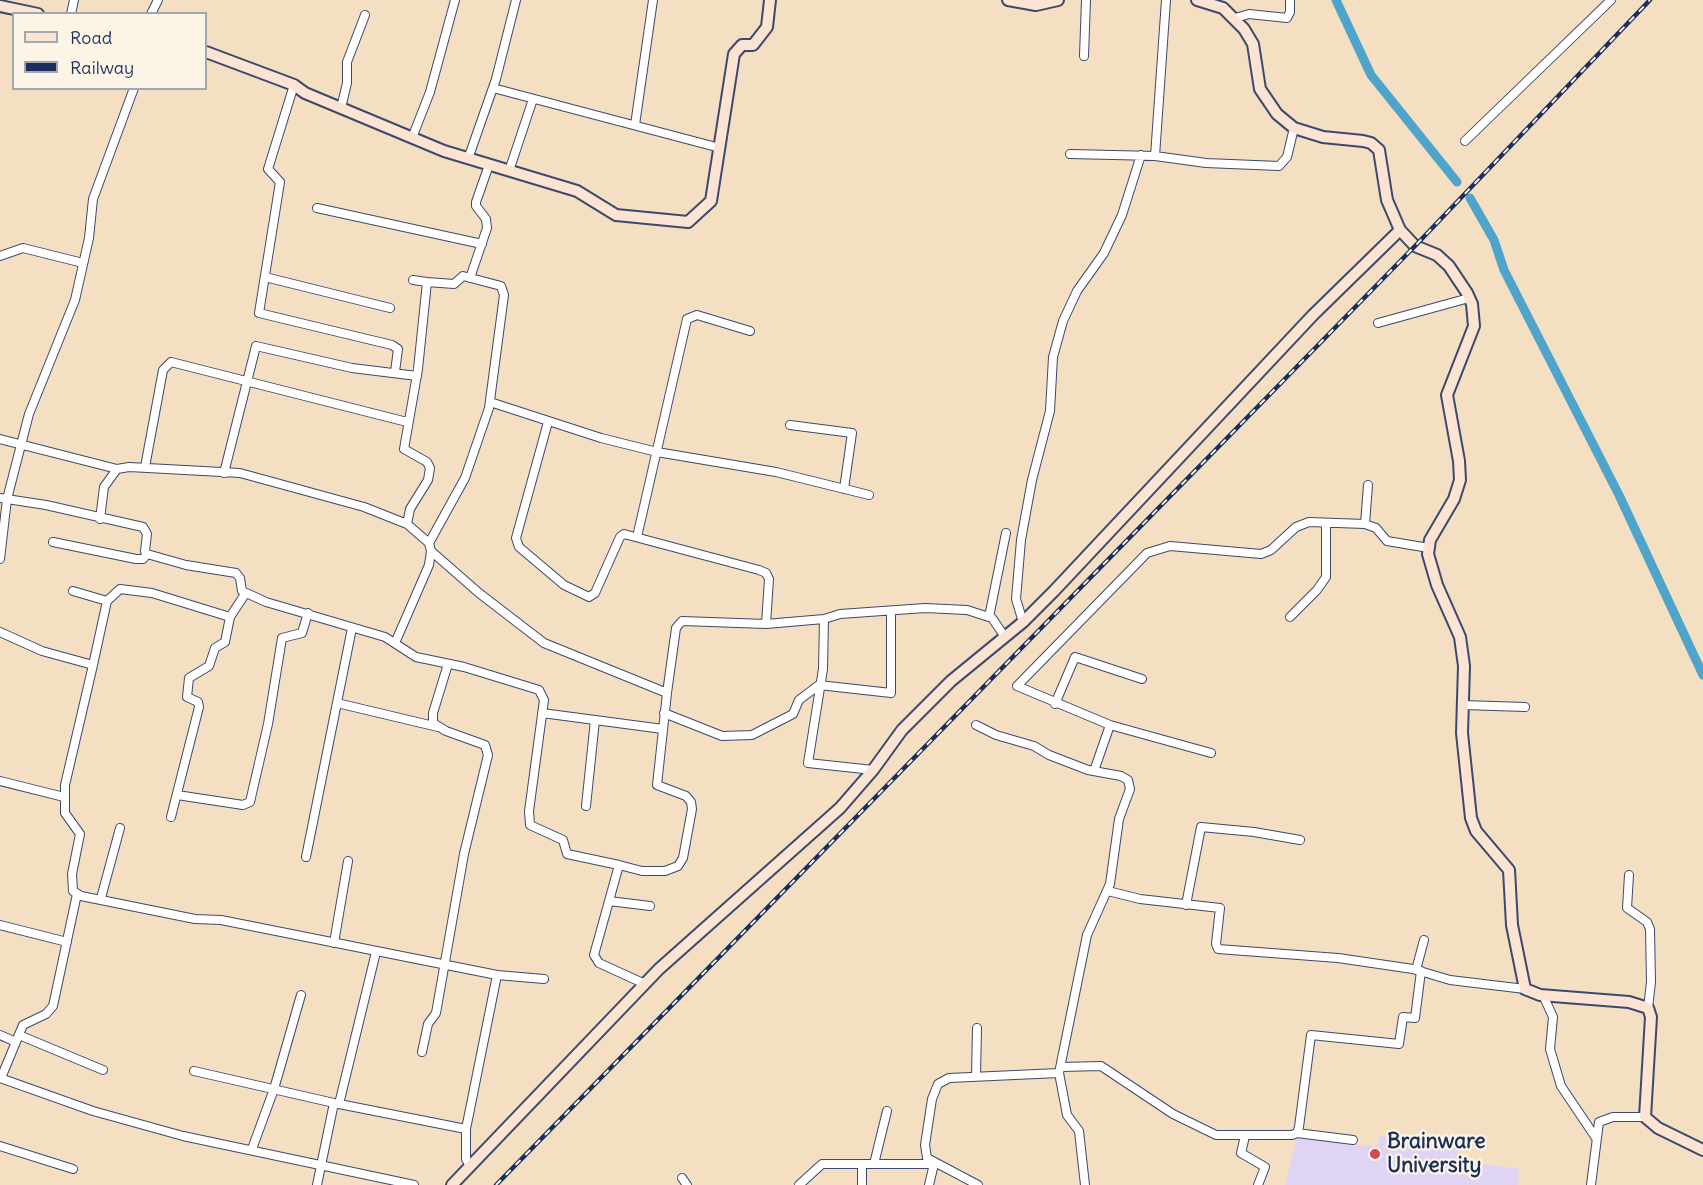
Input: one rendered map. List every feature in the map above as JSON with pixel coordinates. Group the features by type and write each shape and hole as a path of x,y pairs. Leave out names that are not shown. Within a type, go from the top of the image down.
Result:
{"street":[{"path":"412,138 430,92 455,0"},
{"path":"468,159 494,88 516,0"},
{"path":"634,125 653,0"},
{"path":"207,52 294,85 341,108 468,159 577,191 616,215 688,222 711,201 734,54 742,45 753,45 766,27 770,0"},
{"path":"1008,0 1036,5 1058,0"},
{"path":"1084,56 1086,0"},
{"path":"1155,156 1166,0"},
{"path":"1197,0 1223,8 1235,18 1253,44 1263,96 1277,114 1294,128 1323,137 1371,143 1379,150 1390,209 1400,230 1415,246 1437,255 1449,266 1469,298 1474,326 1447,394 1459,461 1460,480 1454,499 1430,540 1428,554 1437,585 1460,637 1464,666 1462,733 1468,806 1476,831 1509,870 1512,925 1525,989"},
{"path":"1235,18 1249,14 1287,18 1290,12 1290,0"},
{"path":"1465,141 1611,0"},
{"path":"0,6 28,12"},
{"path":"341,108 347,83 347,62 365,15"},
{"path":"294,85 268,169 280,183 259,313 392,345 398,349 395,372"},
{"path":"494,88 720,148"},
{"path":"0,559 4,499 29,414 75,300 89,238 93,199 133,90"},
{"path":"509,171 533,99"},
{"path":"1070,154 1141,155 1206,164 1278,166 1287,157 1294,128"},
{"path":"1023,622 1016,599 1021,540 1032,480 1050,411 1053,357 1063,321 1077,291 1104,253 1122,215 1141,155"},
{"path":"470,278 487,223 476,202 489,165"},
{"path":"317,208 482,244"},
{"path":"452,1185 645,984 840,807 873,770 902,730 951,681 1023,622 1313,315 1400,230"},
{"path":"0,256 23,248 83,263"},
{"path":"395,643 429,565 430,547 465,478 490,402 504,291 501,286 460,276 454,284 412,280"},
{"path":"265,277 390,308"},
{"path":"407,524 410,509 428,480 430,468 427,462 404,449 417,376 427,282"},
{"path":"1378,323 1469,298"},
{"path":"637,537 687,319 698,315 750,331"},
{"path":"224,473 256,346 352,368 417,376"},
{"path":"145,467 163,370 171,363 407,422"},
{"path":"490,402 548,422 657,452 776,472 868,495"},
{"path":"548,422 516,538 519,547 564,585 589,597 595,593 620,537 624,534 766,573 769,587 766,624"},
{"path":"789,425 852,433 844,489"},
{"path":"0,439 21,442 117,469 145,467 240,473 342,501 407,524 479,592 544,643 667,693"},
{"path":"100,519 104,487 117,469"},
{"path":"1365,524 1368,485"},
{"path":"4,499 46,505 143,527 147,534 144,548 147,554 186,566 236,573 245,594"},
{"path":"1211,753 1110,725 1019,689 1018,683 1147,553 1170,546 1261,554 1271,550 1302,524 1326,523 1365,524 1376,528 1387,541 1429,548"},
{"path":"1290,617 1317,590 1326,577 1326,523"},
{"path":"989,617 1006,533"},
{"path":"53,542 136,559 143,559 147,554"},
{"path":"230,616 128,589 120,589 107,601 66,775 64,797 68,820 75,824 80,834 71,885 77,894 53,1006 46,1014 26,1022 1,1078 93,1111 183,1136 414,1185"},
{"path":"73,591 107,601"},
{"path":"245,594 391,639 416,657 539,690 544,700 529,811 530,825 562,840 567,854 642,871 665,871 678,866 683,858 693,809 686,796 657,785 664,713 678,623 766,624 824,619 840,614 950,609 989,617 997,622 1005,637"},
{"path":"171,817 199,707 198,702 186,697 189,678 210,666 215,648 225,642 230,616 245,594"},
{"path":"664,713 722,736 752,735 793,714 799,700 819,686 891,693 891,611"},
{"path":"177,795 243,805 250,802 268,724 282,638 302,633 308,613"},
{"path":"824,619 823,669 808,763 873,770"},
{"path":"306,857 309,830 352,628"},
{"path":"0,632 42,651 93,665"},
{"path":"1055,704 1075,657 1142,679"},
{"path":"439,727 433,723 433,713 448,664"},
{"path":"337,703 439,727 485,745 488,749 443,965 436,1013 428,1024 422,1052"},
{"path":"1463,705 1525,707"},
{"path":"542,713 663,729"},
{"path":"586,806 595,720"},
{"path":"1094,771 1110,725"},
{"path":"976,726 996,735 1034,746 1049,755 1094,771 1121,776 1128,780 1130,789 1119,819 1108,891 1087,935 1060,1070 1067,1114 1079,1131 1085,1185"},
{"path":"0,781 64,797"},
{"path":"1186,905 1201,827 1254,832 1300,840"},
{"path":"101,898 120,828"},
{"path":"334,943 348,861"},
{"path":"619,865 595,959 645,984"},
{"path":"1629,875 1627,908 1647,922 1650,929 1652,982 1648,1008 1651,1017 1646,1117"},
{"path":"1108,891 1140,899 1220,908 1216,944 1218,949 1338,958 1418,970 1450,980 1525,989 1543,996 1629,1002 1648,1008"},
{"path":"77,894 195,919 221,920 497,975 544,979"},
{"path":"609,901 650,906"},
{"path":"0,925 67,942"},
{"path":"1297,1133 1311,1035 1399,1044 1403,1017 1415,1018 1418,970 1424,940"},
{"path":"317,1185 376,952"},
{"path":"470,1166 466,1159 466,1129 497,975"},
{"path":"252,1149 274,1089 301,995"},
{"path":"1543,996 1553,1017 1550,1049 1561,1086 1596,1138"},
{"path":"976,1076 977,1028"},
{"path":"0,1035 103,1070"},
{"path":"978,1185 936,1164 927,1158 925,1152 932,1099 943,1080 1101,1066 1183,1120 1216,1135 1297,1133 1353,1140"},
{"path":"194,1071 466,1129"},
{"path":"874,1164 887,1111"},
{"path":"1591,1185 1596,1127 1605,1118 1646,1117 1658,1128 1703,1150"},
{"path":"1245,1136 1241,1153 1265,1167 1258,1185"},
{"path":"0,1146 73,1169"},
{"path":"799,1185 822,1164 936,1164"},
{"path":"862,1164 862,1185"},
{"path":"928,1185 936,1164"}],"shaded area":[{"name":"Brainware University","path":"1419,1135 1457,1140 1457,1161 1519,1169 1518,1185 1285,1185 1297,1138 1378,1147 1379,1136 1415,1139"}],"waterway":[{"path":"1336,0 1371,75 1457,182"},
{"path":"1470,198 1494,240 1504,270 1619,495 1703,675"}],"railway":[{"path":"496,1185 1415,246 1650,0"}],"place":[{"name":"Brainware University","path":"1375,1154"}]}
